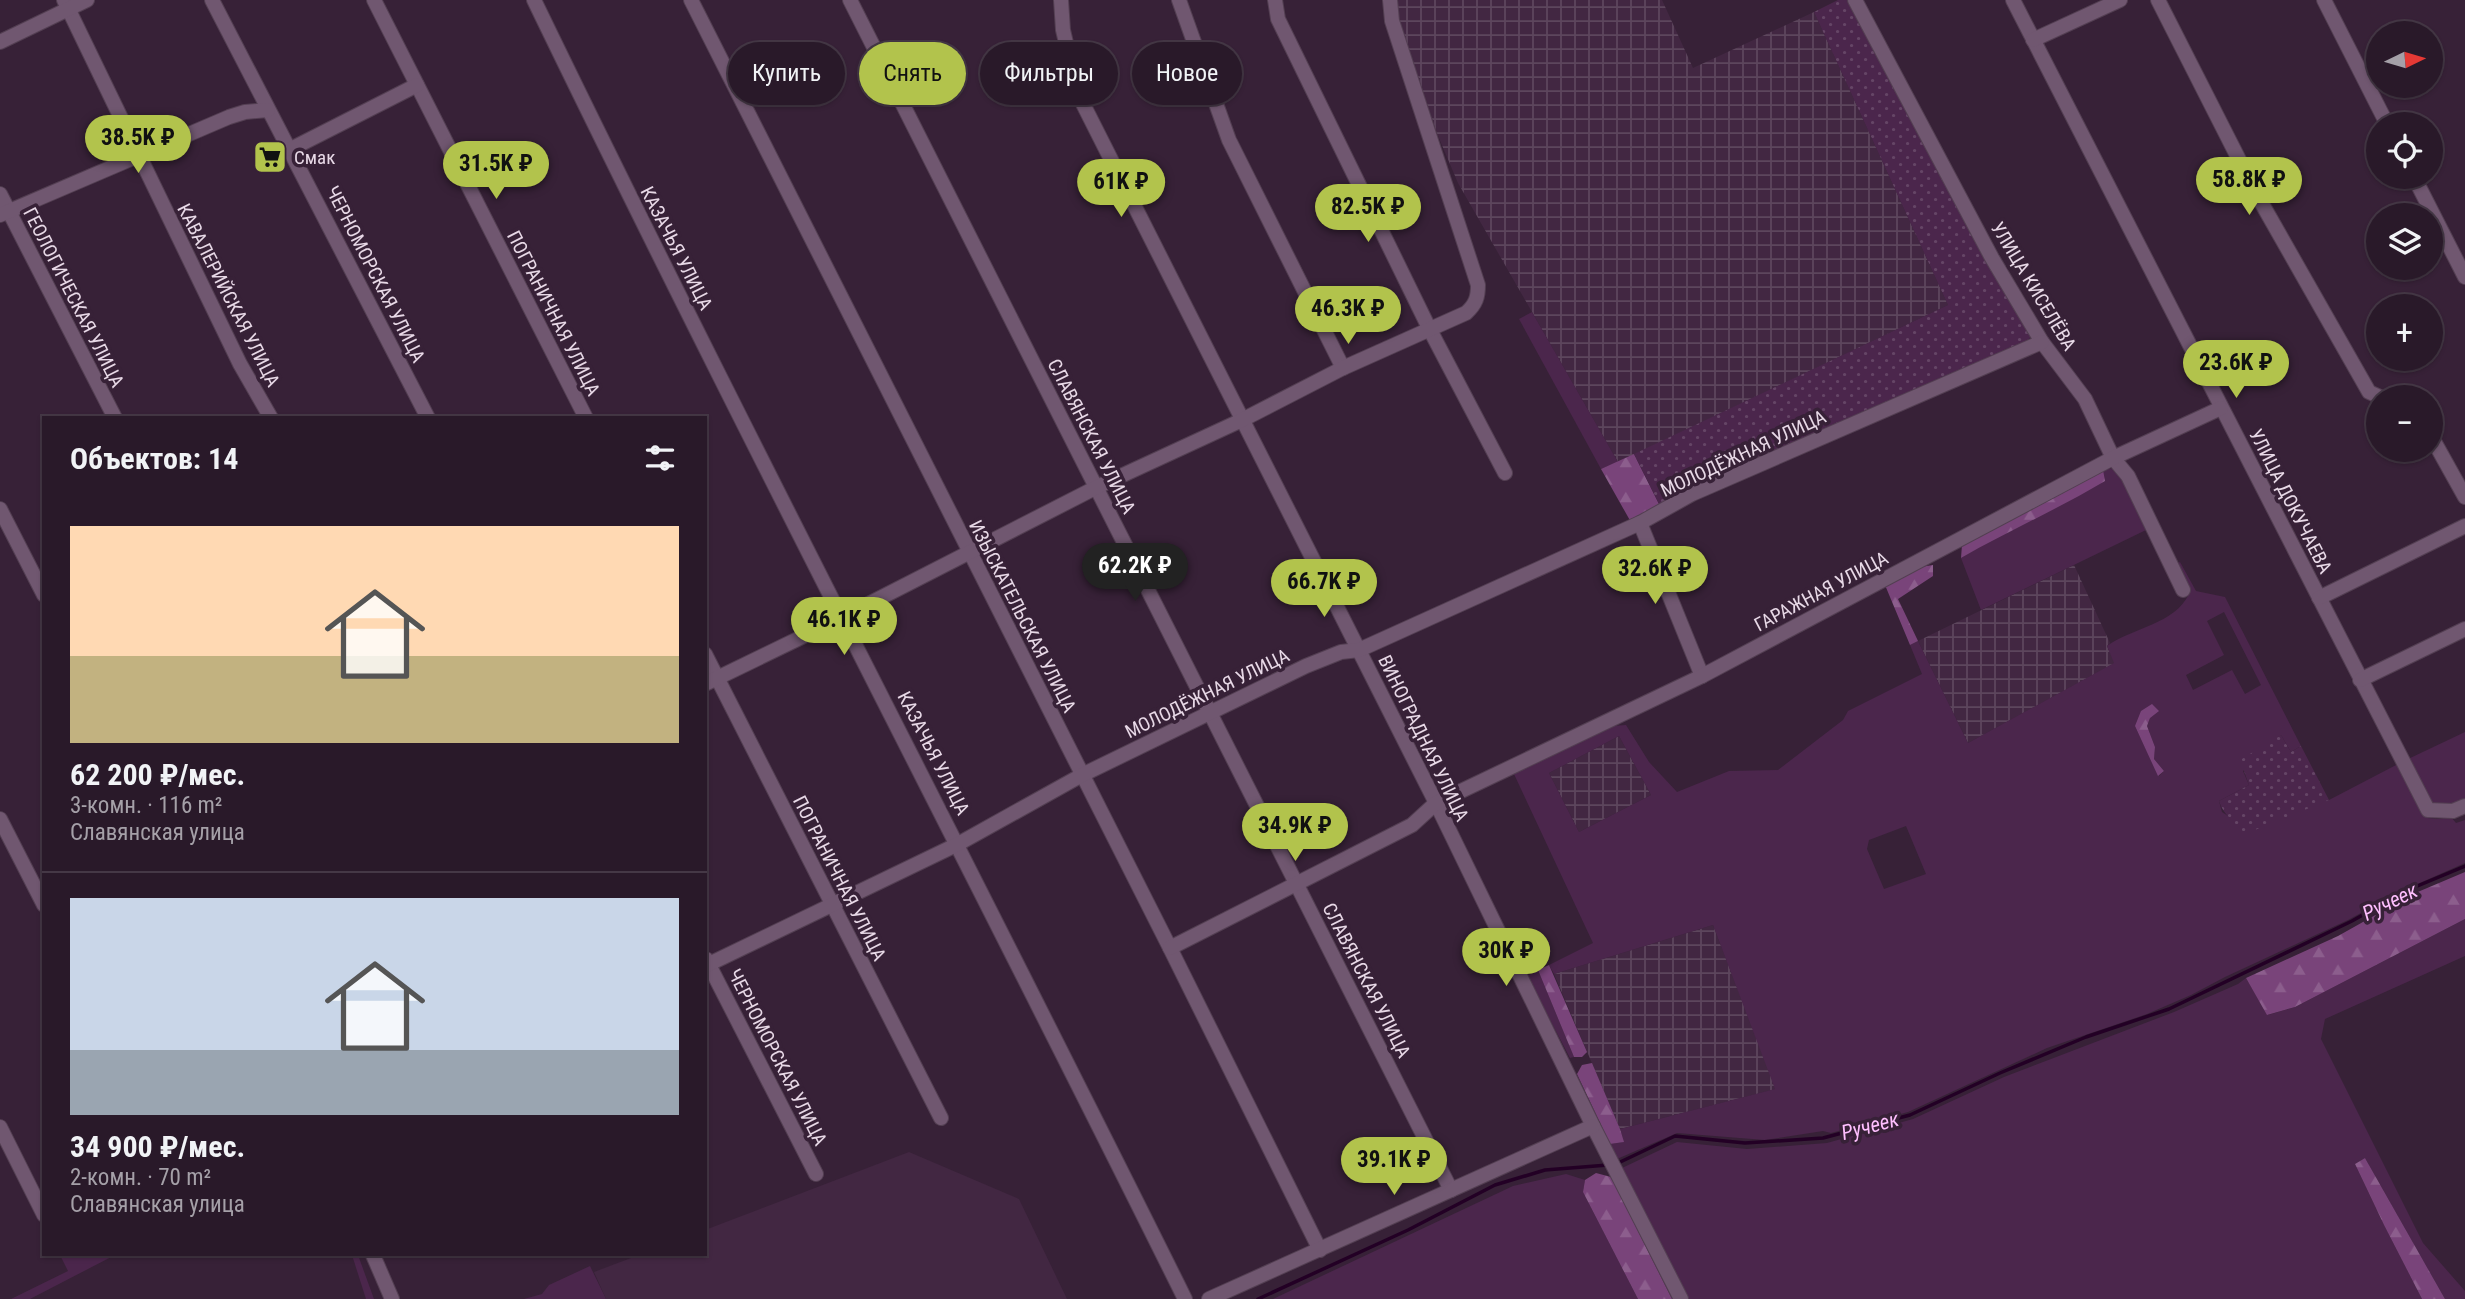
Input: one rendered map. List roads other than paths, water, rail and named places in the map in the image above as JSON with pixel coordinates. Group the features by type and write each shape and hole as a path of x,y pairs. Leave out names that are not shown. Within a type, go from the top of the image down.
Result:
{"street":[{"path":"0,42 66,5 87,0"},
{"name":"ЧЕРНОМОРСКАЯ УЛИЦА","path":"212,0 427,416"},
{"name":"ПОГРАНИЧНАЯ УЛИЦА","path":"374,0 585,416"},
{"name":"КАЗАЧЬЯ УЛИЦА","path":"534,0 641,222 958,844 1185,1299"},
{"name":"ИЗЫСКАТЕЛЬСКАЯ УЛИЦА","path":"691,0 1170,947 1320,1250"},
{"name":"СЛАВЯНСКАЯ УЛИЦА","path":"850,0 1451,1190"},
{"name":"ВИНОГРАДНАЯ УЛИЦА","path":"1060,0 1063,30 1078,94 1436,803 1593,1126 1681,1299"},
{"path":"1179,0 1229,140 1343,368"},
{"path":"1275,0 1278,19 1429,328 1505,473"},
{"path":"711,681 843,617 1097,486 1241,420 1343,368 1466,313 1478,297 1478,285 1392,21 1390,0"},
{"name":"УЛИЦА КИСЕЛЁВА","path":"1855,0 1992,258 2042,342 2085,399 2113,458 2129,476 2183,590"},
{"name":"УЛИЦА ДОКУЧАЕВА","path":"2012,0 2428,810 2459,809"},
{"path":"2033,40 2120,0"},
{"path":"2158,0 2257,195 2366,387"},
{"path":"2324,0 2381,112"},
{"name":"КАВАЛЕРИЙСКАЯ УЛИЦА","path":"66,5 240,364 270,416"},
{"path":"291,149 417,85"},
{"path":"4,213 229,117 268,110"},
{"path":"2420,189 2465,277"},
{"name":"ГЕОЛОГИЧЕСКАЯ УЛИЦА","path":"0,194 4,213 114,416"},
{"name":"МОЛОДЁЖНАЯ УЛИЦА","path":"707,963 832,906 958,844 1082,775 1306,666 1341,652 1359,650 1640,523 1692,494 2042,342"},
{"name":"ГАРАЖНАЯ УЛИЦА","path":"1170,947 1412,825 1436,803 1702,676 2113,458 2221,408"},
{"path":"2443,458 2465,497"},
{"path":"0,509 42,591"},
{"path":"1640,523 1702,676"},
{"path":"2319,598 2465,526"},
{"path":"2360,680 2465,629"},
{"name":"ПОГРАНИЧНАЯ УЛИЦА","path":"707,663 711,681 832,906 941,1118"},
{"path":"0,819 42,901"},
{"name":"ЧЕРНОМОРСКАЯ УЛИЦА","path":"707,965 816,1174"},
{"path":"1209,1299 1593,1126"},
{"path":"0,1127 42,1211"},
{"path":"373,1256 392,1299"}],"waterway":[{"name":"Ручеек","path":"1616,1164 1675,1136 1745,1143 1823,1138 1910,1115 2086,1037 2169,1009 2352,921 2403,892 2465,866"},
{"name":"Ручеек","path":"1258,1299 1408,1230 1495,1185 1545,1170 1608,1165"}],"place":[{"name":"Смак","path":"270,157"}]}
